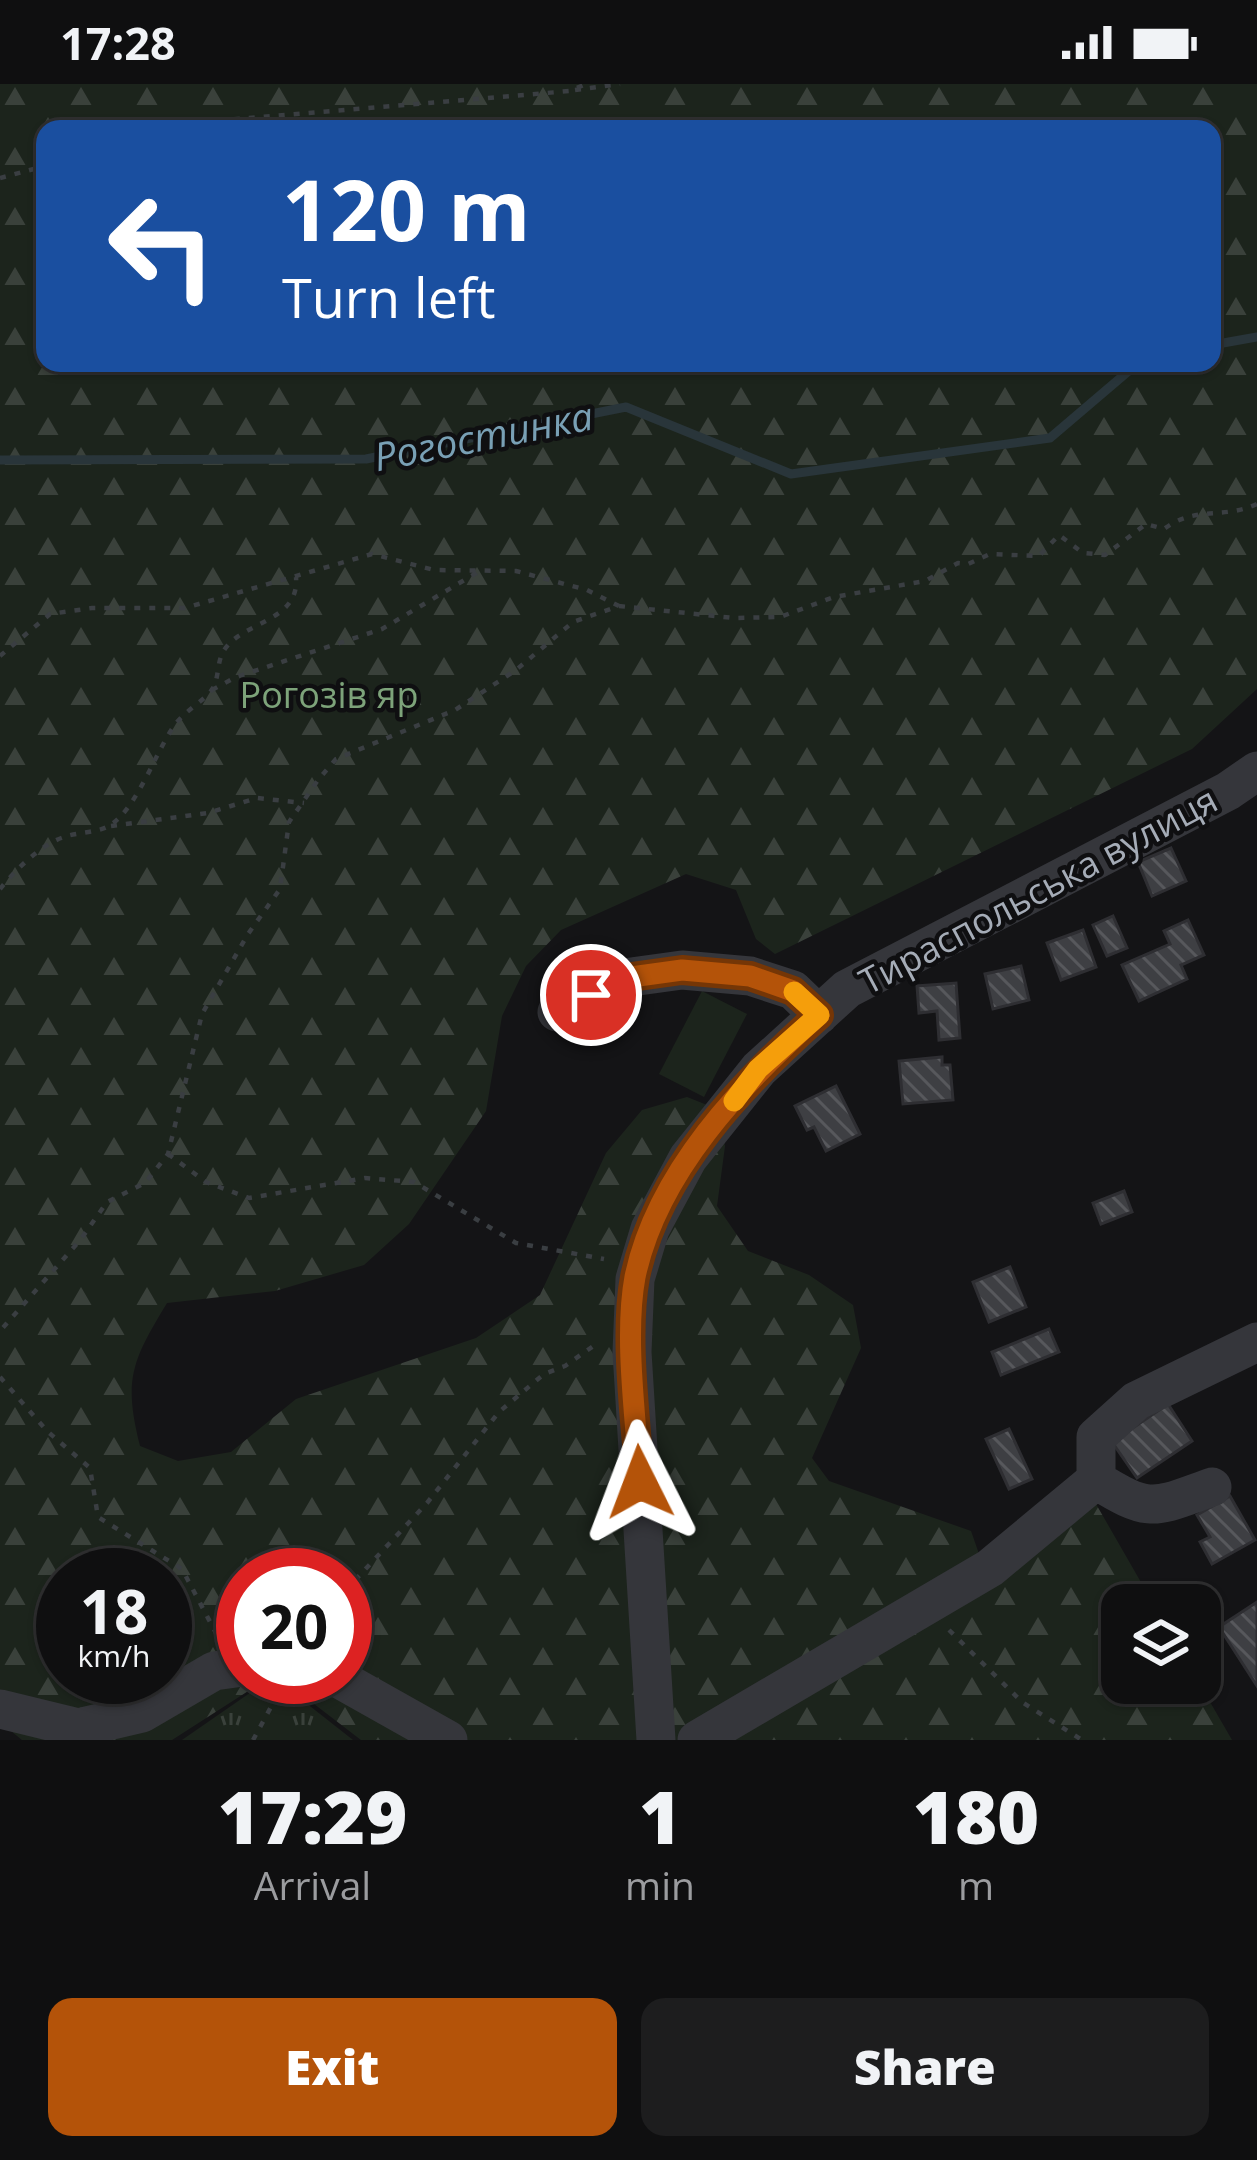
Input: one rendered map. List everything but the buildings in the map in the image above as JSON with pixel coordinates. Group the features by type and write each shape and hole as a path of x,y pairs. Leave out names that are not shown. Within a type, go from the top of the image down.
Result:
{"street":[{"name":"Тираспольська вулиця","path":"656,1740 632,1352 639,1265 650,1229 688,1158 758,1069 847,989 1228,791 1257,771"},
{"path":"557,1012 624,978 682,970 750,976 793,991 819,1015"},
{"path":"1096,1480 1096,1437 1136,1401 1257,1342"},
{"path":"1096,1480 1127,1499 1154,1508 1212,1487"},
{"path":"697,1740 990,1568 1096,1480"},
{"path":"0,1709 78,1728 142,1713 216,1669"},
{"path":"372,1697 448,1740"}],"path":[{"path":"569,91 586,84"},
{"path":"226,120 620,84"},
{"path":"0,178 36,168"},
{"path":"0,656 50,614 92,608 184,608 372,554 434,570 516,571 551,579 619,606 734,618 780,616 834,597 925,581 958,563 991,554 1040,556 1059,535 1083,553 1105,555 1147,524 1163,530 1182,516 1240,512 1257,504"},
{"path":"110,826 140,789 186,708 212,690 319,647 382,629 478,572"},
{"path":"212,690 224,650 239,636 270,621 290,602 296,578"},
{"path":"0,1331 82,1239 107,1202 145,1183 168,1154 202,1014 280,889 289,822 335,759 454,710 516,670 573,622 619,606"},
{"path":"0,889 13,873 60,838 208,813 257,798 304,803"},
{"path":"168,1154 206,1182 249,1198 365,1178 414,1182 516,1243 639,1265"},
{"path":"372,1562 427,1503 499,1412 544,1374 566,1366 634,1318"},
{"path":"0,1377 47,1431 90,1468 98,1517 182,1569 216,1634"},
{"path":"914,1612 951,1631 1022,1702 1082,1740"},
{"path":"253,1740 271,1707"}],"green space":[{"name":"Рогозів яр","path":"0,84 1257,84 1257,689 1192,749 775,954 756,939 736,890 686,874 561,930 526,966 502,1016 486,1111 409,1224 364,1265 275,1291 167,1303 134,1371 132,1404 140,1446 178,1461 231,1452 296,1399 476,1338 540,1295 606,1153 642,1110 687,1097 717,1109 725,1146 717,1206 748,1251 809,1275 853,1305 861,1348 812,1458 829,1481 971,1531 979,1554 677,1740 361,1740 314,1704 372,1704 372,1548 216,1548 216,1704 228,1704 172,1740 22,1740 0,1722"},
{"path":"702,991 747,1014 704,1097 659,1074"},
{"path":"1092,1497 1142,1584 1101,1584 1101,1704 1211,1704 1232,1740 724,1740"},
{"path":"234,1704 307,1704 353,1740 182,1740"}],"waterway":[{"name":"Рогостинка","path":"1221,343 1257,337"},
{"name":"Рогостинка","path":"0,460 366,459 626,407 791,474 1050,438 1127,372"}],"slow traffic":[{"path":"734,1101 758,1069 819,1015 794,992"}],"route":[{"path":"591,995 624,978 682,970 750,976 793,991 819,1015 758,1069 688,1158 650,1229 635,1279 632,1352 640,1482"}]}
